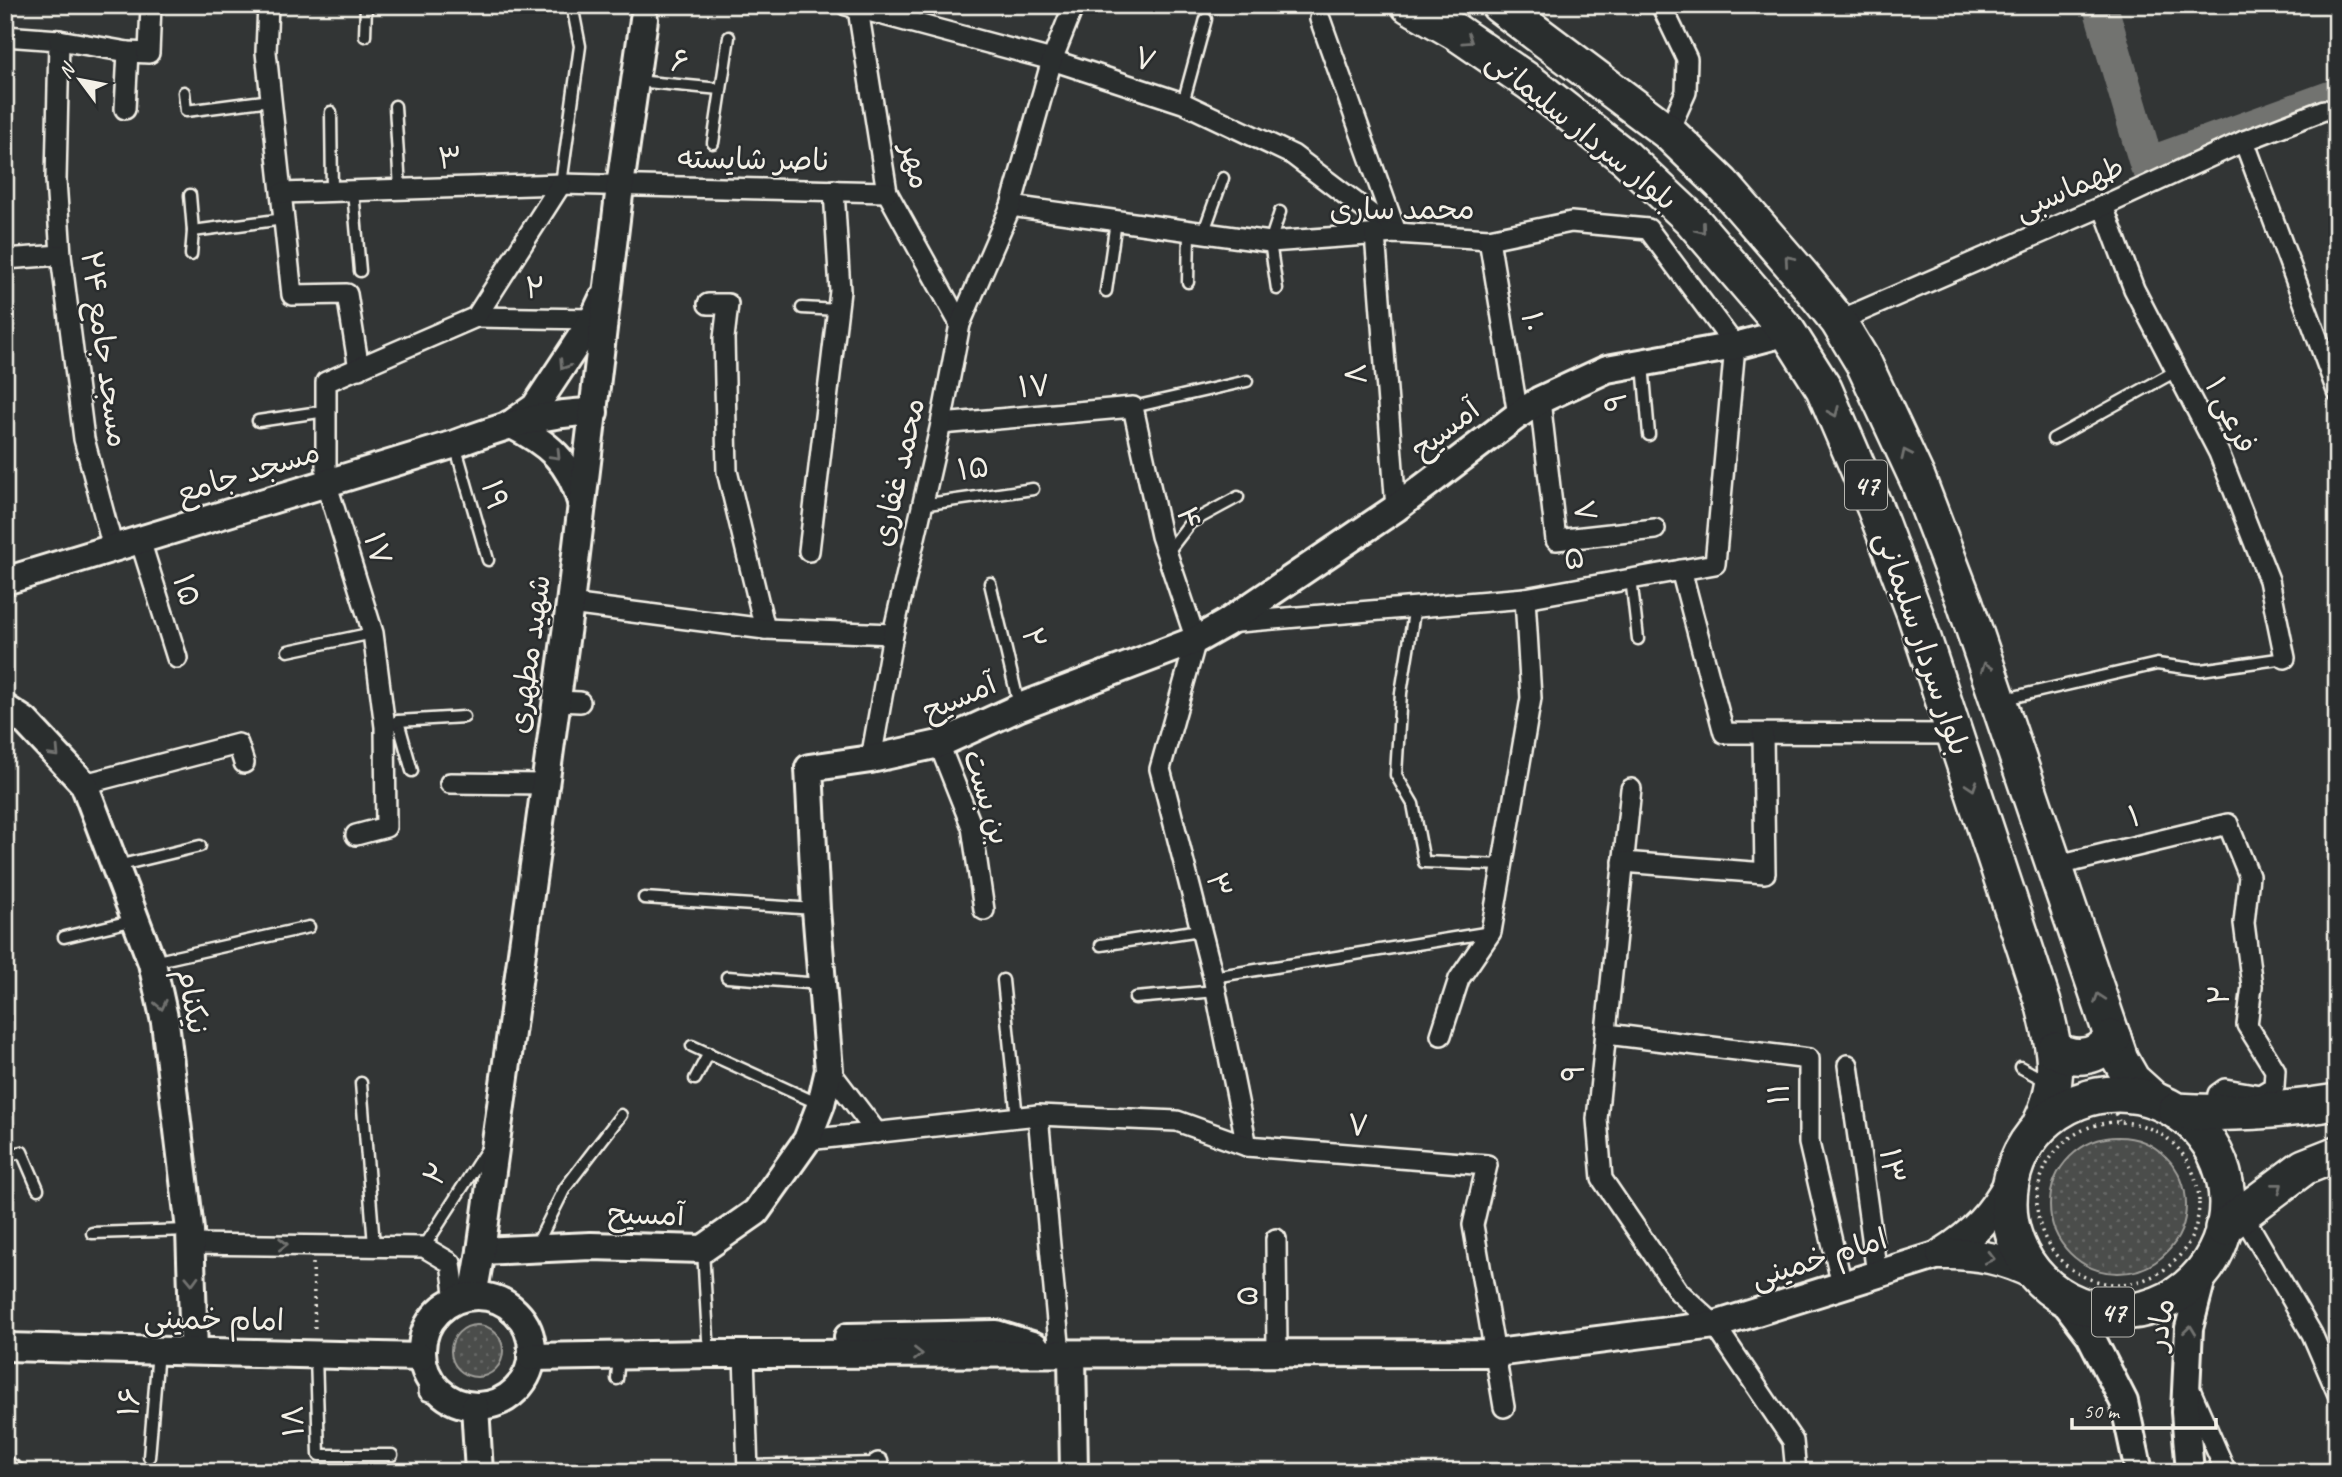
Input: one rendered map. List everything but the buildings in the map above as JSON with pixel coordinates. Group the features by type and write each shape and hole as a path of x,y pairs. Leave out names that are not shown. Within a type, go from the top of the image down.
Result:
{"highway":[{"name":"بلوار سردار سلیمانی","path":"1409,5 1456,32 1532,83 1626,159 1692,219 1788,332 1824,389 1875,508 1915,614 2044,1006 2055,1049 2055,1086 2039,1127"},
{"name":"بلوار سردار سلیمانی","path":"1499,5 1668,132 1723,184 1838,321 1864,365 1918,480 1965,603 2120,1059 2132,1080 2164,1105"},
{"path":"2055,1049 2064,1055 2084,1057 2101,1051 2113,1038"},
{"name":"47","path":"2337,1102 2283,1111 2216,1114 2122,1094 2113,1108 2092,1097 2063,1109 2039,1127 2021,1153 2010,1182 2009,1215 2017,1247 2034,1274 2061,1297 2090,1309 2122,1312 2153,1307 2181,1292 2204,1270 2233,1222 2304,1167 2337,1154"},
{"name":"47","path":"2164,1105 2194,1125 2208,1142 2219,1162 2227,1206 2233,1222"}],"main road":[{"name":"شهید مطهری","path":"464,1298 481,1251 544,784 568,702 572,644 570,604 581,503 598,411 620,186 647,10"},
{"path":"510,424 535,407 593,319 609,284"},
{"name":"آمسیح","path":"481,1251 590,1246 703,1249 755,1212 807,1140 821,1104 829,1070 816,909 809,768 872,759 939,744 1020,707 1196,640 1226,623 1396,508 1541,400 1607,369 1735,346 1788,332"},
{"path":"510,424 564,412 598,411"},
{"path":"510,424 540,440 561,460 575,480 581,503"},
{"name":"مسجد جامع","path":"5,582 455,444 510,424"},
{"name":"نیکنام","path":"5,708 25,721 84,784 138,919 152,962 165,1023 190,1237 194,1350"},
{"path":"1942,1254 1959,1244 1982,1224 2010,1182"},
{"path":"1942,1254 1980,1255 2008,1262 2034,1274"},
{"name":"امام خمینی","path":"531,1349 618,1368 744,1355 1496,1353 1716,1325 1942,1254"},
{"name":"مادر","path":"2190,1472 2185,1412 2189,1328 2204,1270"},
{"path":"489,1297 504,1303 523,1319 531,1349 527,1373 518,1390 491,1404 475,1406 456,1402 432,1388 420,1356 422,1339 440,1309 464,1298 489,1297"},
{"name":"مادر","path":"2061,1297 2090,1335 2124,1402 2139,1472"},
{"path":"531,1349 708,1339 996,1334 1059,1354 1074,1472"},
{"name":"امام خمینی","path":"5,1347 420,1356"},
{"path":"475,1406 480,1472"}],"street":[{"path":"5,36 59,40 149,53 150,5"},
{"path":"268,5 265,52 292,295 347,294 359,369 476,317 561,184"},
{"name":"محمد غفاری","path":"872,759 893,634 960,324 1011,206 1052,60 1074,5"},
{"path":"1661,5 1687,59 1686,92 1668,132"},
{"name":"۷","path":"852,7 1052,60 1182,103 1293,155 1396,233"},
{"name":"مهر","path":"852,7 887,192 960,324"},
{"path":"1320,19 1396,233"},
{"name":"۲۴ مسجد جامع","path":"59,40 56,180 61,255 84,439 113,548"},
{"path":"125,109 128,52"},
{"name":"طهماسبی","path":"1838,321 2103,206 2244,141 2323,110"},
{"path":"2244,141 2337,391"},
{"name":"۳","path":"282,193 561,184 620,186"},
{"name":"ناصر شایسته","path":"620,186 887,192"},
{"path":"809,551 840,291 834,190"},
{"name":"محمد ساری","path":"1011,206 1270,242 1396,233 1489,239 1571,222 1648,229 1735,346"},
{"name":"فرعی ۱","path":"2103,206 2134,289 2219,453 2269,580 2285,658"},
{"name":"۸","path":"1375,234 1396,508"},
{"name":"۱۰","path":"1489,239 1518,415"},
{"path":"5,259 61,255"},
{"path":"708,304 728,304 724,338 727,471 765,629"},
{"name":"۲","path":"476,317 593,319"},
{"name":"۵","path":"1226,623 1415,605 1525,598 1715,564 1735,346"},
{"name":"۱۷","path":"356,835 386,827 391,724 373,633 326,482 326,383 359,369"},
{"name":"۷","path":"1541,400 1556,540 1655,530"},
{"name":"۱۷","path":"940,424 1133,407"},
{"name":"۴","path":"1133,407 1161,536 1196,640"},
{"name":"۱۵","path":"140,540 177,657"},
{"path":"1681,570 1724,733 1955,734"},
{"path":"1441,1035 1459,979 1491,932 1531,698 1525,598"},
{"path":"570,604 765,629 893,634"},
{"name":"۳","path":"1196,640 1160,769 1214,984 1247,1146"},
{"path":"1623,862 1765,873 1763,733"},
{"path":"84,784 238,744 244,763"},
{"name":"بن بست","path":"939,744 972,827 984,910"},
{"path":"450,783 544,784"},
{"name":"۹","path":"1631,789 1597,1119 1602,1179 1679,1292 1716,1325 1793,1441 1796,1472"},
{"name":"۲","path":"2216,1114 2218,1094 2225,1089 2260,1095 2274,1087 2276,1070 2247,1025 2252,986 2244,923 2249,876 2228,824"},
{"name":"۱","path":"2054,866 2228,824"},
{"name":"۱۱","path":"1607,1034 1809,1059 1809,1143 1842,1285"},
{"name":"۱۳","path":"1848,1065 1877,1274"},
{"path":"829,1070 877,1132"},
{"path":"1038,1115 1059,1354"},
{"name":"۷","path":"807,1140 1038,1115 1177,1122 1247,1146 1487,1165 1473,1225 1496,1353"},
{"path":"2233,1222 2312,1334 2337,1392"},
{"path":"190,1237 313,1245 424,1247 450,1263 464,1298"},
{"name":"۵","path":"1276,1239 1277,1353"},
{"path":"1496,1353 1504,1407"},
{"path":"744,1355 748,1469"},
{"path":"2186,1381 2226,1472"},
{"path":"5,1466 15,1472"}],"lane":[{"path":"365,36 366,5"},
{"path":"561,184 580,46 572,5"},
{"path":"1182,103 1206,19"},
{"path":"713,143 729,37"},
{"name":"۶","path":"635,81 720,89"},
{"path":"184,92 186,111 271,100"},
{"path":"395,106 400,189"},
{"path":"331,112 332,192"},
{"path":"1188,282 1196,233 1223,178"},
{"path":"353,191 360,271"},
{"path":"190,195 193,231 191,255"},
{"path":"1277,289 1270,242 1280,212"},
{"path":"193,231 284,219"},
{"path":"1106,291 1116,221"},
{"path":"802,308 838,310"},
{"name":"۹","path":"1643,363 1650,435"},
{"path":"2053,439 2176,371"},
{"path":"1133,407 1247,381"},
{"path":"258,421 326,411"},
{"name":"۱۹","path":"455,444 488,560"},
{"name":"۱۵","path":"920,505 1033,489"},
{"path":"1167,553 1190,523 1237,498"},
{"path":"1631,578 1639,639"},
{"name":"۲","path":"990,583 1020,707"},
{"path":"1415,605 1401,693 1396,775 1413,804 1424,862 1503,864"},
{"path":"288,651 373,633"},
{"path":"1998,701 2157,664 2201,670 2285,658"},
{"path":"412,771 391,724 464,718"},
{"path":"117,866 201,846"},
{"path":"644,898 816,909"},
{"path":"64,937 138,919"},
{"path":"152,962 309,927"},
{"path":"1101,945 1200,930"},
{"path":"1135,998 1491,932"},
{"path":"727,977 822,984"},
{"path":"1003,980 1017,1118"},
{"path":"692,1046 821,1104"},
{"path":"695,1079 709,1053"},
{"path":"2020,1067 2055,1086"},
{"path":"361,1083 374,1245"},
{"path":"535,1248 565,1188 621,1115"},
{"name":"۲","path":"424,1247 497,1134"},
{"path":"5,1156 22,1152 37,1189"},
{"path":"92,1233 190,1237"},
{"path":"703,1249 708,1339"},
{"name":"۱۶","path":"149,1457 158,1351"},
{"name":"۱۸","path":"316,1355 319,1455 392,1455"},
{"path":"748,1469 878,1467"}],"path":[{"path":"2113,1108 2162,1134 2175,1144 2193,1172 2199,1205 2191,1238 2183,1252 2165,1269 2144,1281 2121,1285 2097,1283 2075,1273 2055,1256 2042,1234 2036,1211 2037,1188 2045,1166 2059,1146 2076,1132 2097,1124 2113,1108"},
{"path":"313,1245 316,1355"}],"shaded area":[{"path":"2118,1137 2144,1142 2166,1157 2181,1179 2186,1205 2181,1231 2166,1253 2144,1268 2118,1273 2092,1268 2070,1253 2055,1231 2050,1205 2055,1179 2070,1157 2092,1142"},
{"path":"477,1325 487,1327 495,1333 501,1341 501,1361 495,1369 487,1375 477,1377 467,1375 459,1369 453,1361 451,1351 453,1341 459,1333 467,1327"}],"waterway":[{"path":"2100,5 2147,165 2337,96"}]}
